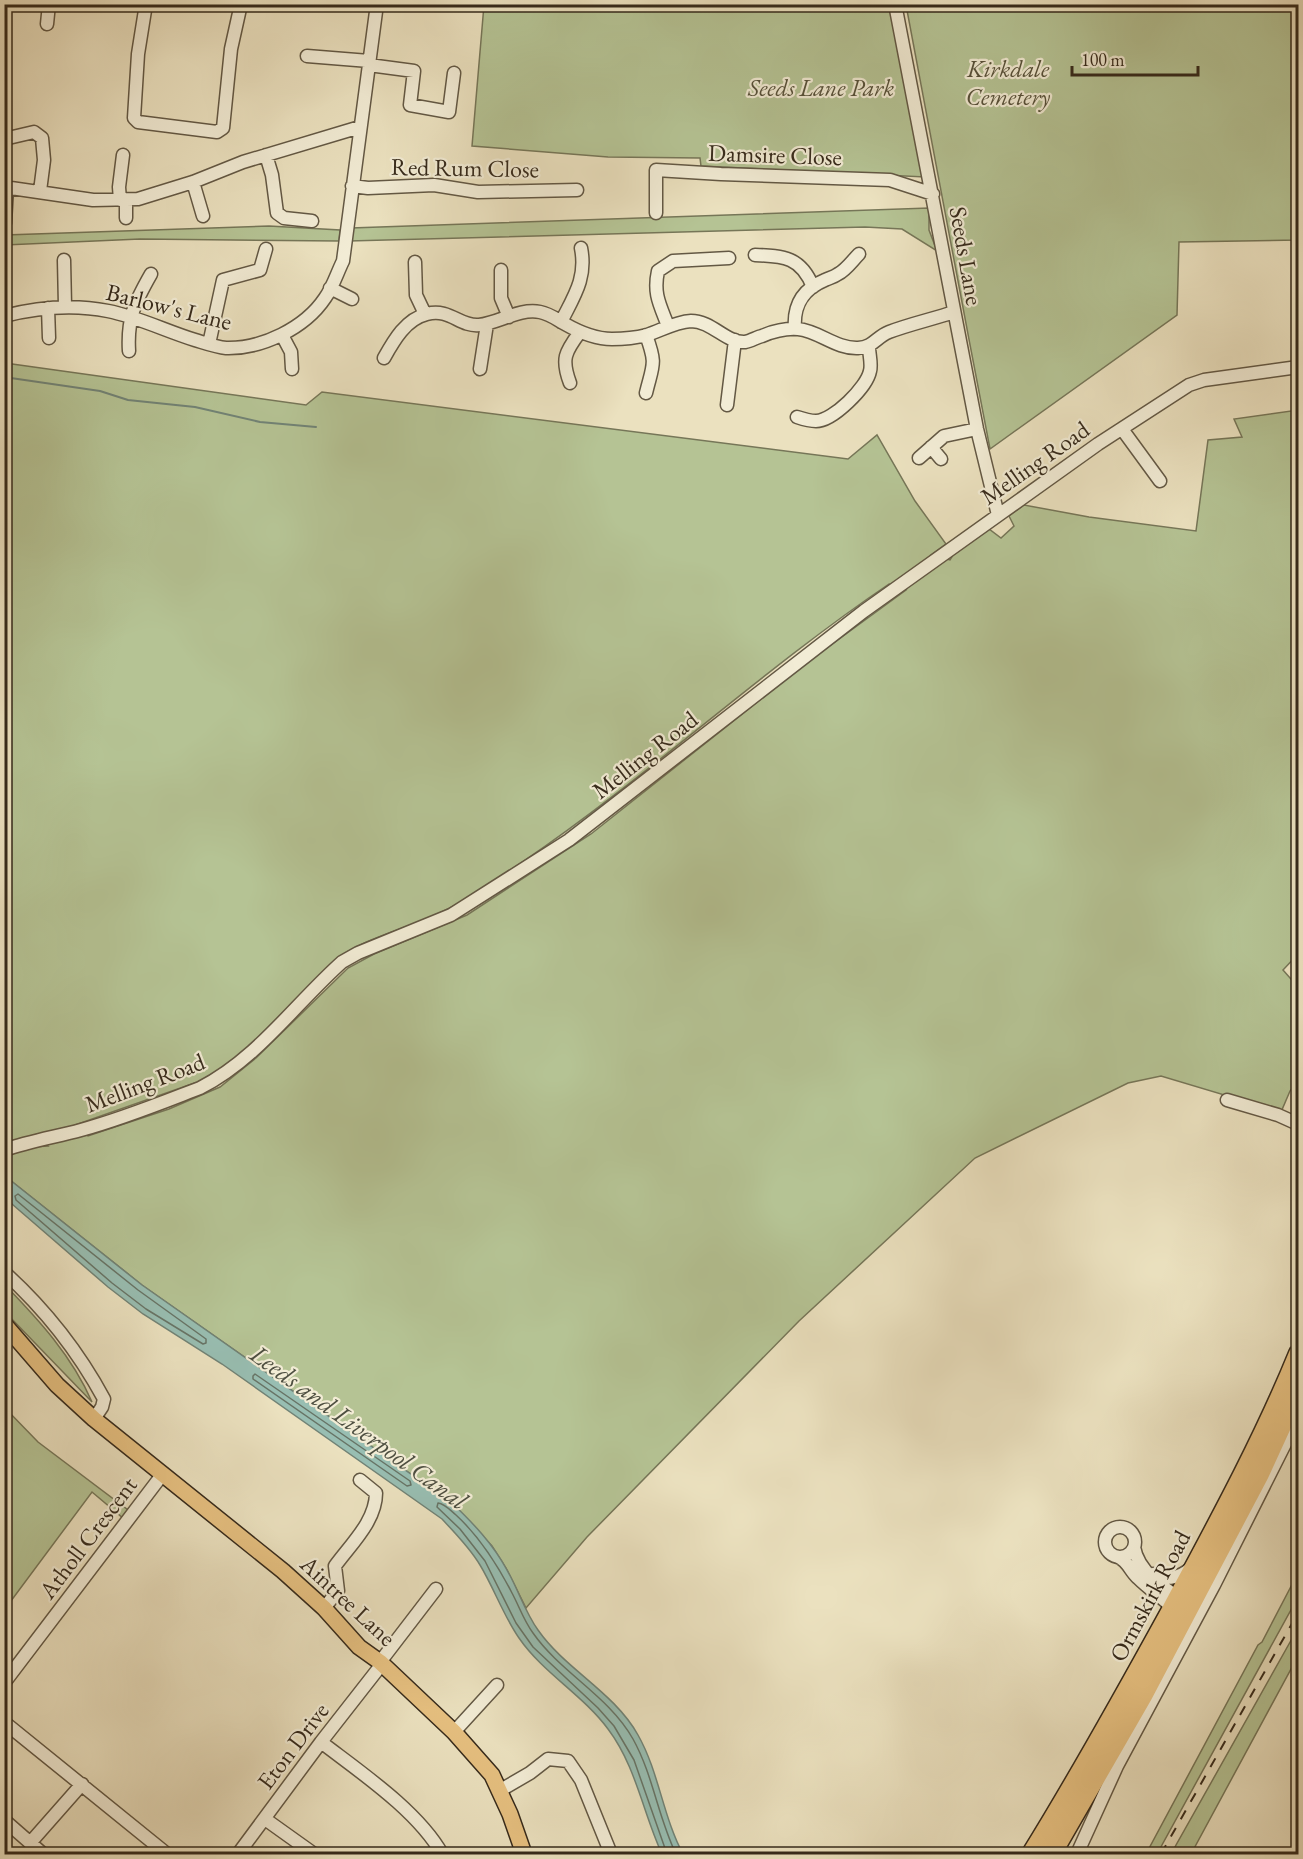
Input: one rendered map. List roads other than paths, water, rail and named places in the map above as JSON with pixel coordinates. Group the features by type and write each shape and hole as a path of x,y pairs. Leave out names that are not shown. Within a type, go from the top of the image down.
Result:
{"highway":[{"name":"Ormskirk Road","path":"1052,1854 1117,1743 1180,1603 1194,1565 1267,1427 1299,1354"},
{"name":"Ormskirk Road","path":"1031,1854 1180,1603 1260,1474 1299,1391"}],"main road":[{"name":"Aintree Lane","path":"4,1324 57,1385 94,1419 251,1544 324,1608 359,1647 381,1663 454,1732 492,1775 510,1814 524,1854"}],"street":[{"path":"47,24 49,4"},
{"path":"146,4 138,54 134,118 138,122 217,132 223,128 231,49 241,4"},
{"name":"Barlow's Lane","path":"4,316 30,309 65,306 108,311 226,348 251,345 282,335 306,319 325,298 343,261 376,4"},
{"name":"Seeds Lane","path":"895,4 977,429 998,514"},
{"path":"307,56 414,71 410,105 448,112 454,73"},
{"path":"5,223 6,187 93,200 138,199 194,182 266,155 360,127"},
{"path":"4,139 34,132 42,138 44,160 40,191"},
{"path":"123,154 119,187 126,218"},
{"path":"266,155 272,175 277,213 284,218 312,221"},
{"name":"Damsire Close","path":"657,213 656,170 890,180 933,194"},
{"path":"194,182 203,216"},
{"name":"Red Rum Close","path":"352,186 368,188 434,185 478,192 577,190"},
{"path":"561,322 578,288 584,264 581,248"},
{"path":"209,344 223,279 260,270 266,249"},
{"path":"795,329 794,317 804,293 837,275 858,254"},
{"path":"755,255 780,256 793,261 805,270 813,287"},
{"path":"668,326 655,286 658,271 673,261 729,258"},
{"path":"64,260 65,306"},
{"path":"416,262 416,295 425,314"},
{"path":"501,270 501,298 509,317"},
{"path":"129,351 128,336 133,306 151,274"},
{"path":"330,288 352,299"},
{"path":"48,308 49,338"},
{"path":"384,358 396,338 411,321 425,314 438,312 446,313 474,326 522,313 539,312 554,316 580,332 608,339 631,339 668,326 692,321 705,324 735,340 747,342 780,330 795,329 855,348 869,347 886,333 954,312"},
{"path":"480,369 487,324"},
{"path":"570,383 564,359 569,347 580,332"},
{"path":"282,335 291,352 292,369"},
{"path":"646,335 654,360 654,369 646,393"},
{"path":"727,405 735,340"},
{"path":"797,417 818,421 838,410 861,389 868,379 871,368 869,347"},
{"name":"Melling Road","path":"4,1150 30,1141 104,1123 215,1081 252,1051 342,962 358,953 451,915 569,840 830,636 998,514 1122,429 1196,382 1299,367"},
{"path":"919,458 944,436 977,429"},
{"path":"1122,429 1161,481"},
{"path":"932,447 941,459"},
{"path":"1227,1100 1278,1115 1299,1124"},
{"path":"4,1272 58,1327 92,1376 104,1399 94,1419"},
{"path":"1077,1854 1117,1766 1294,1440 1299,1418"},
{"name":"Atholl Crescent","path":"4,1683 162,1475"},
{"path":"324,1608 338,1591 335,1566 367,1523 376,1506 376,1493 360,1480"},
{"path":"1123,1527 1131,1532 1136,1557 1142,1567 1180,1603 1136,1577 1126,1561 1109,1552 1105,1544 1106,1535 1113,1528 1123,1527"},
{"path":"1118,1557 1127,1555 1134,1547"},
{"path":"1142,1567 1155,1575 1167,1578 1180,1576 1194,1565"},
{"name":"Eton Drive","path":"238,1854 436,1589"},
{"path":"454,1732 497,1684"},
{"path":"4,1722 167,1854"},
{"path":"321,1742 393,1799 434,1839 442,1854"},
{"path":"1088,1832 1087,1811 1117,1743"},
{"path":"499,1791 548,1760 568,1761 581,1780 611,1854"},
{"path":"30,1843 82,1784"},
{"path":"265,1819 314,1854"},
{"path":"4,1820 43,1854"}],"water":[{"path":"5,1176 142,1285 452,1503 460,1511 495,1551 511,1577 529,1616 549,1644 616,1706 638,1735 651,1764 670,1825 683,1854 662,1854 626,1758 618,1743 587,1705 529,1651 513,1629 476,1559 442,1519 222,1364 143,1314 108,1287 5,1198"}],"waterway":[{"path":"4,377 100,391 128,400 195,407 260,422 316,427"}],"railway":[{"path":"1161,1854 1298,1613"}],"park label":[{"name":"Kirkdale Cemetery","path":"1008,83"},
{"name":"Seeds Lane Park","path":"821,88"}],"water label":[{"name":"Leeds and Liverpool Canal","path":"359,1427"}]}
